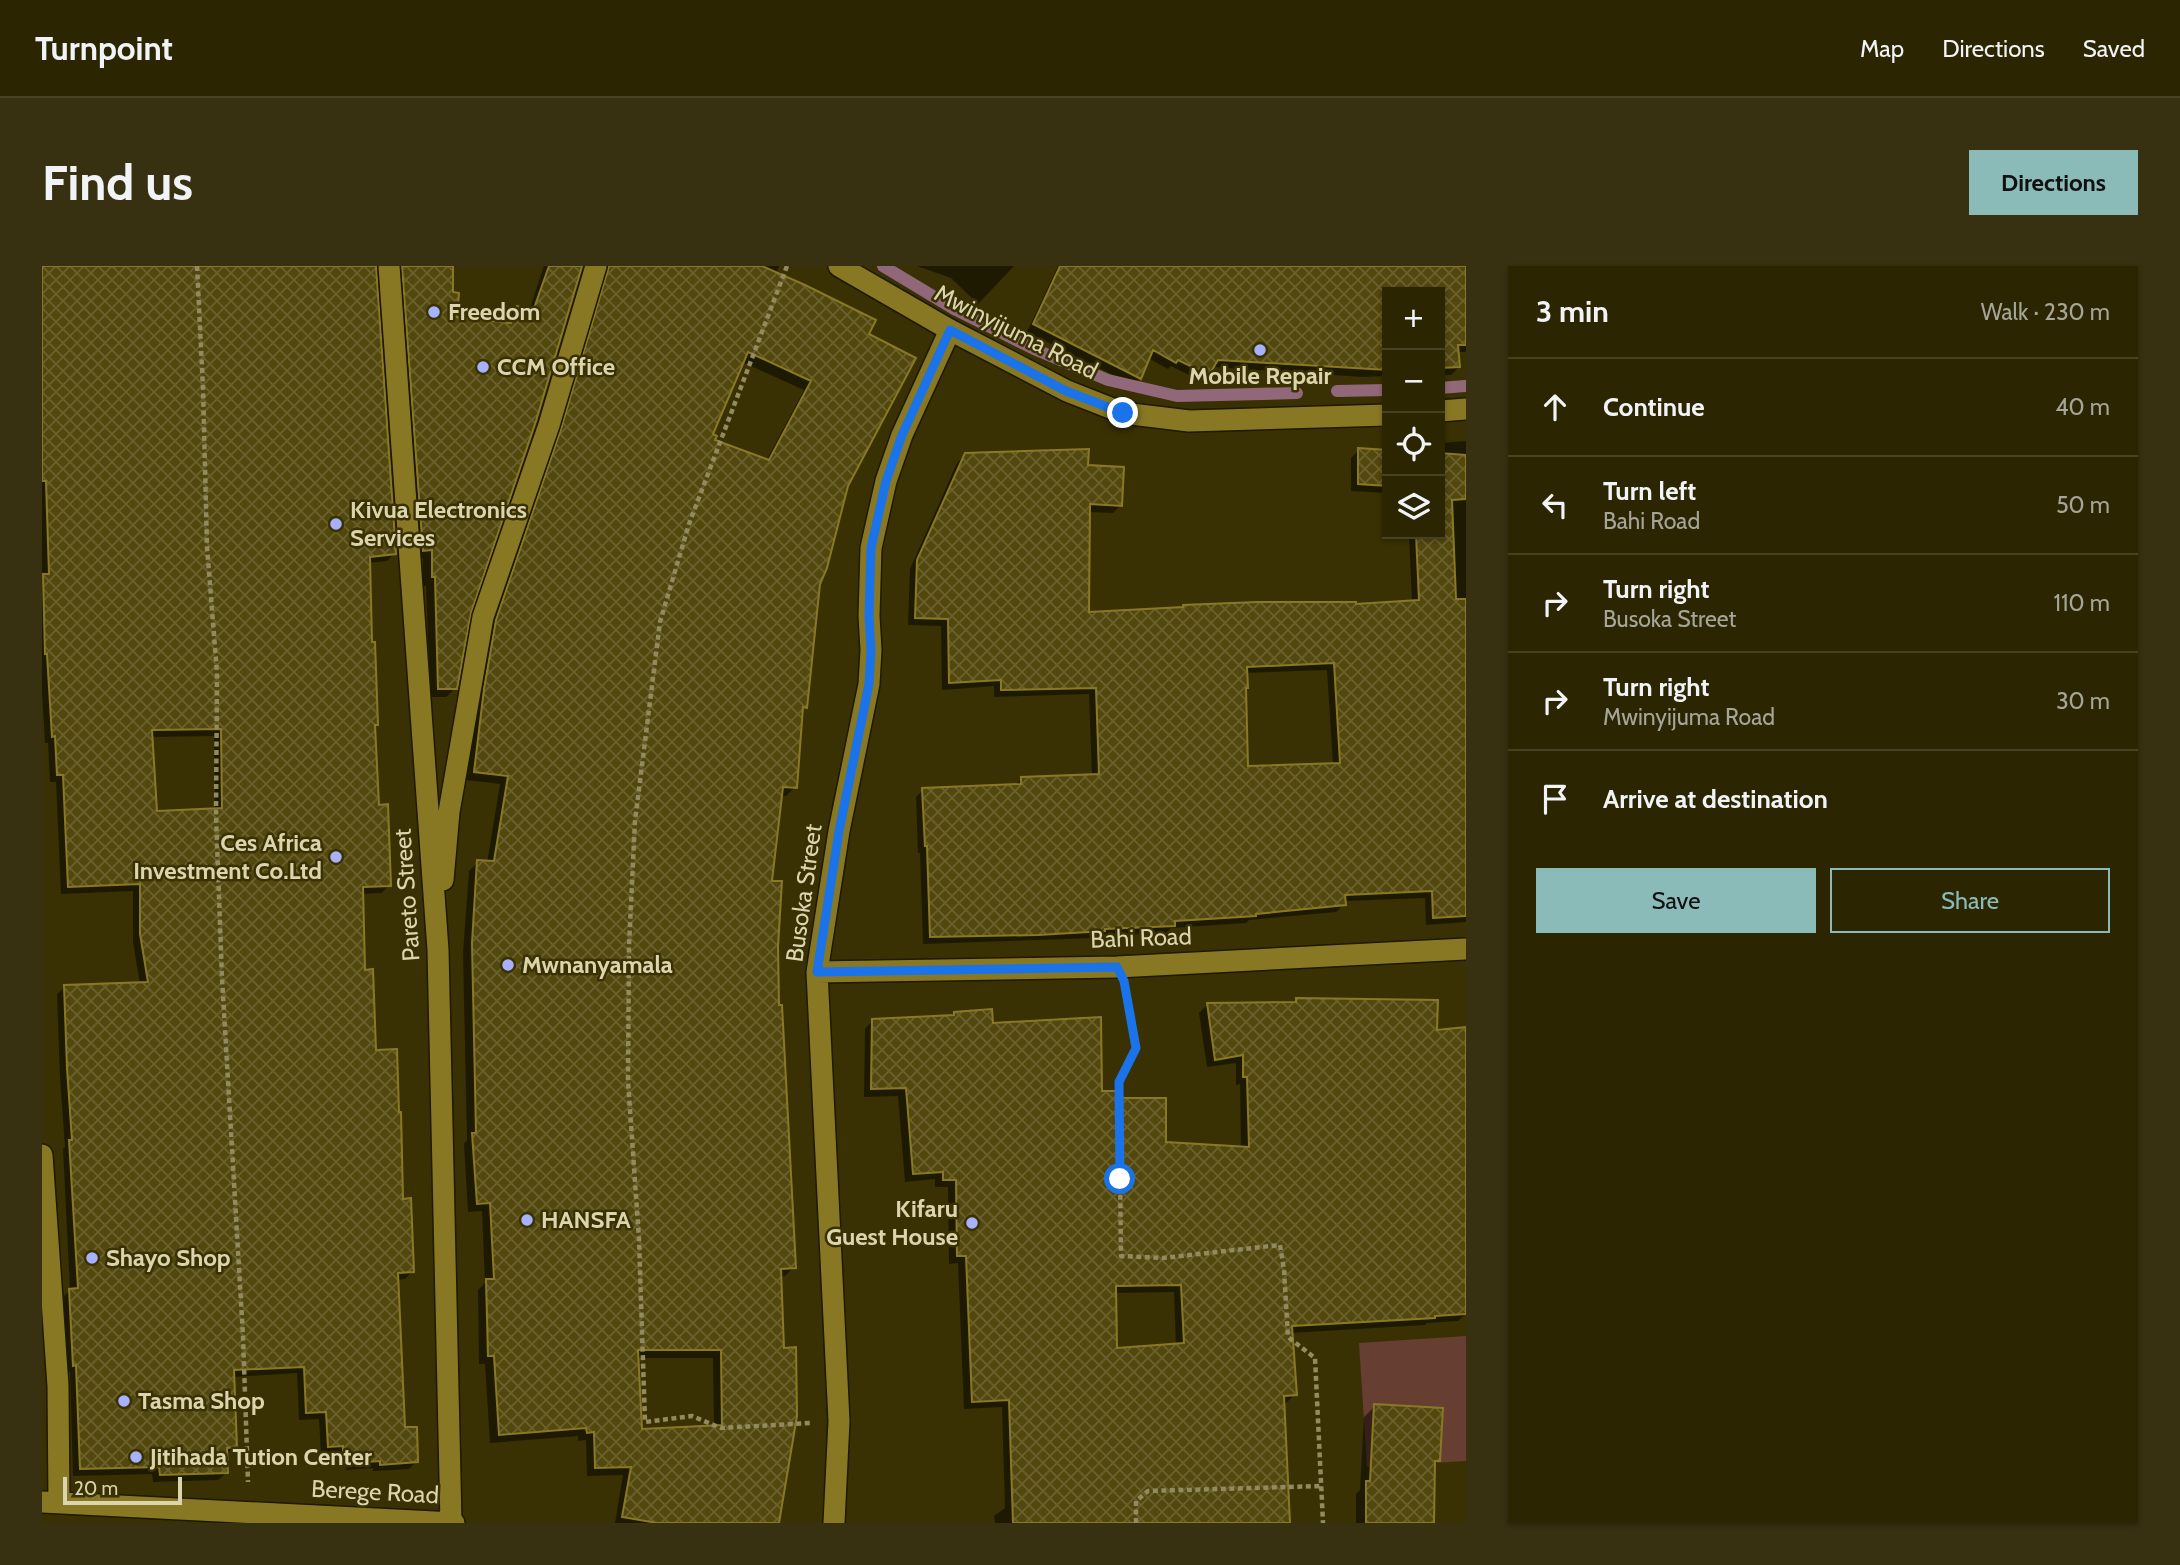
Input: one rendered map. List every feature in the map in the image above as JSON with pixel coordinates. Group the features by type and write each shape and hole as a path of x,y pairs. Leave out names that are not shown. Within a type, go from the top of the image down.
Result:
{"street":[{"name":"Pareto Street","path":"389,266 438,950 453,1523"},
{"path":"438,950 449,813 483,617 549,425 596,266"},
{"name":"Mwinyijuma Road","path":"839,266 950,330 1066,391 1123,413 1189,421 1382,415"},
{"name":"Busoka Street","path":"834,1523 839,1421 817,972 839,831 869,684 871,548 886,481 902,435 950,330"},
{"path":"1445,411 1466,409"},
{"name":"Bahi Road","path":"817,972 1117,967 1466,949"},
{"path":"42,1155 58,1386 50,1502"},
{"name":"Berege Road","path":"50,1502 453,1523"}],"path":[{"path":"197,266 207,547 217,673 216,816 222,978 243,1336 248,1511"},
{"path":"787,266 689,524 660,622 635,821 629,946 628,1081 639,1239 645,1422 692,1416 721,1428 839,1421"},
{"path":"1117,967 1124,981 1136,1048 1119,1082 1121,1256 1163,1258 1280,1245 1288,1337 1315,1359 1323,1523"},
{"path":"1136,1523 1136,1501 1149,1491 1321,1486"}],"shaded area":[{"path":"1466,1336 1466,1461 1367,1467 1359,1343"}],"building":[{"path":"42,266 376,266 396,554 370,557 372,642 375,642 379,805 388,804 391,886 363,887 365,970 373,969 376,1050 397,1049 403,1199 411,1198 414,1272 398,1273 405,1427 417,1427 418,1462 380,1465 380,1461 353,1463 353,1459 343,1459 343,1446 328,1447 326,1412 306,1413 304,1367 234,1370 237,1447 227,1448 228,1473 160,1475 159,1467 80,1469 76,1365 73,1366 69,1289 78,1288 69,1140 72,1140 64,985 148,982 140,934 140,884 68,887 63,775 57,775 45,654 43,574 49,574 46,481 42,481","holes":["221,729 222,808 157,811 152,730"]},
{"path":"402,266 453,266 453,292 459,293 457,317 511,323 517,306 533,311 549,266 582,266 536,421 471,613 457,689 438,689 435,577 432,577 432,550 423,551"},
{"path":"609,266 762,266 876,320 869,334 916,358 848,486 827,568 820,584 807,708 803,707 797,788 783,787 772,881 782,881 778,947 779,1005 782,1005 796,1268 781,1269 784,1348 796,1347 797,1416 779,1523 657,1523 622,1517 631,1467 595,1468 594,1432 587,1433 586,1428 499,1435 494,1356 488,1356 486,1279 494,1279 490,1203 477,1204 472,1133 476,1133 472,943 477,860 494,861 508,776 474,772 496,620 561,429","holes":["748,352 811,381 769,460 715,440 717,436 713,434","638,1350 721,1350 722,1425 642,1429"]},
{"path":"1060,266 1466,266 1466,345 1458,345 1460,367 1445,368 1445,287 1382,287 1382,370 1218,360 1209,375 1178,360 1176,363 1153,350 1141,379 1033,324"},
{"path":"1358,448 1382,450 1382,486 1358,484"},
{"path":"1089,449 1088,465 1124,467 1122,506 1090,504 1089,612 1258,602 1356,604 1419,600 1416,539 1445,539 1445,453 1466,455 1466,499 1452,500 1456,599 1466,599 1466,916 1433,918 1432,891 1345,895 1346,905 1256,916 1175,921 1175,926 1038,935 930,937 922,788 1021,784 1021,777 1099,774 1096,688 1001,690 1001,680 949,683 948,619 915,618 917,560 965,453","holes":["1334,663 1340,763 1248,766 1247,667"]},
{"path":"1296,998 1438,1000 1437,1030 1466,1027 1466,1314 1292,1326 1297,1395 1284,1396 1290,1523 1013,1523 1009,1400 972,1402 966,1256 957,1256 956,1180 943,1180 943,1172 913,1174 906,1088 871,1089 872,1019 954,1015 954,1012 992,1009 993,1023 1101,1017 1102,1091 1116,1091 1116,1098 1166,1098 1166,1142 1249,1147 1247,1077 1243,1077 1243,1055 1215,1060 1207,1003 1296,1002","holes":["1181,1285 1184,1343 1117,1348 1116,1286"]},
{"path":"1374,1404 1443,1408 1440,1461 1435,1461 1434,1523 1366,1523 1366,1481 1370,1481"}],"waterway":[{"path":"883,266 956,310 1034,349 1108,380 1177,396 1297,393"},
{"path":"1445,388 1465,386"},
{"path":"1337,391 1382,390"}],"place":[{"name":"Freedom","path":"434,312"},
{"name":"Mobile Repair","path":"1260,350"},
{"name":"CCM Office","path":"483,367"},
{"name":"Kivua Electronics Services","path":"336,524"},
{"name":"Ces Africa Investment Co.Ltd","path":"336,857"},
{"name":"Mwnanyamala","path":"508,965"},
{"name":"HANSFA","path":"527,1220"},
{"name":"Kifaru Guest House","path":"972,1223"},
{"name":"Shayo Shop","path":"92,1258"},
{"name":"Tasma Shop","path":"124,1401"},
{"name":"Jitihada Tution Center","path":"136,1457"}],"route":[{"path":"1120,1179 1119,1082 1136,1048 1125,999 1124,981 1117,967 817,972 839,831 869,684 871,548 886,481 902,435 950,330 1066,391 1123,413"}]}
